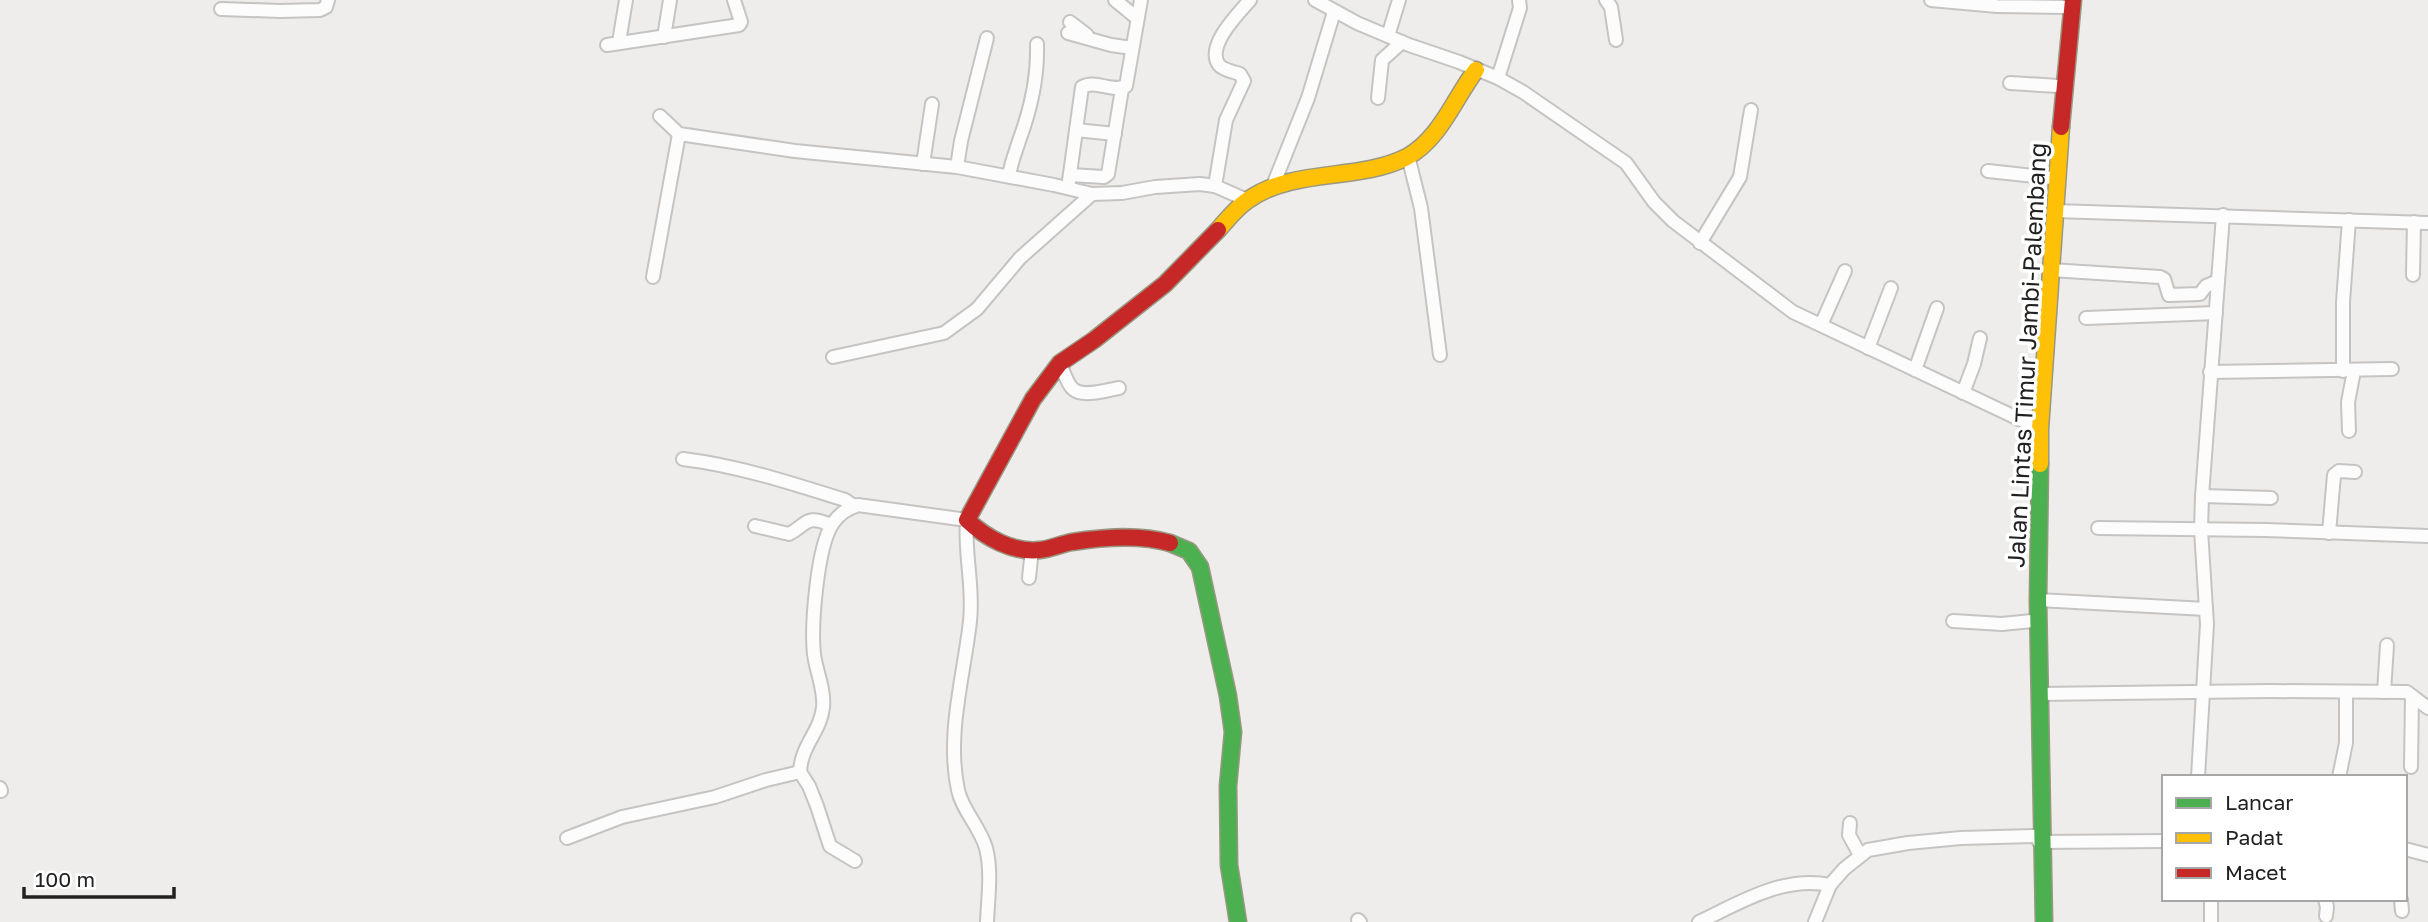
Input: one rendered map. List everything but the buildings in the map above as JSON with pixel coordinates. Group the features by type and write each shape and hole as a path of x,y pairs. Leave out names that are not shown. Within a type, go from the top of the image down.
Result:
{"main road":[{"name":"Jalan Lintas Timur Jambi-Palembang","path":"2044,922 2037,840 2032,621 2037,428 2052,178 2068,2"},
{"name":"Jalan Lintas Timur Jambi-Palembang","path":"2037,922 2037,428 2051,270 2068,2"},
{"path":"1238,922 1229,852 1228,786 1233,732 1228,696 1200,567 1189,551 1164,540 1112,538 1032,549 999,542 976,529 967,520 1033,399 1060,363 1165,284 1247,200 1303,178 1379,167 1408,156 1437,131 1476,70"}],"street":[{"path":"220,9 242,5 320,10 326,7 328,0"},
{"path":"626,0 613,43 739,25 741,22 734,0"},
{"path":"664,37 670,0"},
{"path":"1115,0 1138,18"},
{"path":"660,116 679,134 795,151 957,167 1069,182 1104,177 1108,174 1141,0"},
{"path":"1215,187 1226,120 1244,81 1240,74 1218,64 1216,52 1223,32 1250,0"},
{"path":"1315,0 1335,12 1402,42 1498,78 1546,107 1626,163 1654,202 1700,243 1793,312 2037,428"},
{"path":"1388,36 1399,0"},
{"path":"1498,78 1520,8 1519,0"},
{"path":"1606,0 1611,7 1616,40"},
{"path":"1931,0 1997,6 2068,2"},
{"path":"1272,188 1308,98 1335,12"},
{"path":"1069,27 1096,41 1132,48"},
{"path":"957,167 987,38"},
{"path":"1378,98 1382,60 1402,42"},
{"path":"1009,176 1037,78 1037,44"},
{"path":"1069,182 1082,87 1091,83 1122,89"},
{"path":"2010,83 2059,86"},
{"path":"923,164 932,104"},
{"path":"1700,243 1740,177 1751,110"},
{"path":"1076,130 1115,134"},
{"path":"653,277 679,134"},
{"path":"1408,156 1421,208 1440,355"},
{"path":"1988,171 2052,178"},
{"path":"1069,182 1092,194 1200,184 1247,200"},
{"path":"833,357 944,332 977,309 1020,258 1092,194"},
{"path":"2055,211 2428,223"},
{"path":"2198,775 2206,609 2201,530 2202,496 2222,215"},
{"path":"2349,220 2343,302 2349,431"},
{"path":"2413,275 2414,222"},
{"path":"2051,270 2160,277 2164,279 2169,295 2174,296 2200,294 2206,286 2218,281"},
{"path":"1821,325 1845,271"},
{"path":"1868,348 1891,288"},
{"path":"1915,370 1937,309"},
{"path":"2086,318 2216,313"},
{"path":"1963,393 1974,365 1980,338"},
{"path":"1060,363 1071,388 1076,391 1085,393 1119,388"},
{"path":"2210,372 2392,369"},
{"path":"683,459 723,464 770,476 845,500 854,506"},
{"path":"2329,533 2334,475 2339,471 2355,472"},
{"path":"2202,496 2272,498"},
{"path":"855,862 830,846 809,786 800,772 804,749 820,722 824,706 814,654 812,621 819,569 831,525 845,510 858,505 967,520 965,541 972,587 971,610 960,679 955,759 958,793 986,848 989,884 987,922"},
{"path":"755,526 789,534 806,520 831,525"},
{"path":"2098,528 2428,536"},
{"path":"1029,578 1032,549"},
{"path":"2038,600 2206,609"},
{"path":"1953,621 2002,624 2032,621"},
{"path":"2385,692 2386,645"},
{"path":"2339,775 2346,743 2346,692"},
{"path":"2039,694 2407,692 2428,708"},
{"path":"2411,767 2412,696"},
{"path":"567,838 622,817 715,797 800,772"},
{"path":"1850,822 1849,835 1860,855"},
{"path":"1699,922 1795,882 1822,883 1860,855 1878,847 1961,838 2162,841"},
{"path":"2407,850 2428,855"},
{"path":"1815,922 1822,883"},
{"path":"2211,901 2211,922"},
{"path":"2326,901 2326,916"}],"traffic: fast":[{"path":"2040,464 2038,600 2044,922"},
{"path":"1170,543 1189,551 1200,567 1228,696 1233,732 1228,786 1229,865 1238,922"}],"traffic: slow":[{"path":"1218,230 1244,203 1266,190 1306,178 1368,170 1407,157 1429,140 1438,129 1476,70"},
{"path":"2040,464 2040,429 2061,127"}],"traffic: jam":[{"path":"2061,127 2073,0"},
{"path":"1170,543 1134,537 1072,542 1044,549 1020,549 1001,543 967,520 1033,399 1060,363 1165,284 1218,230"}]}
